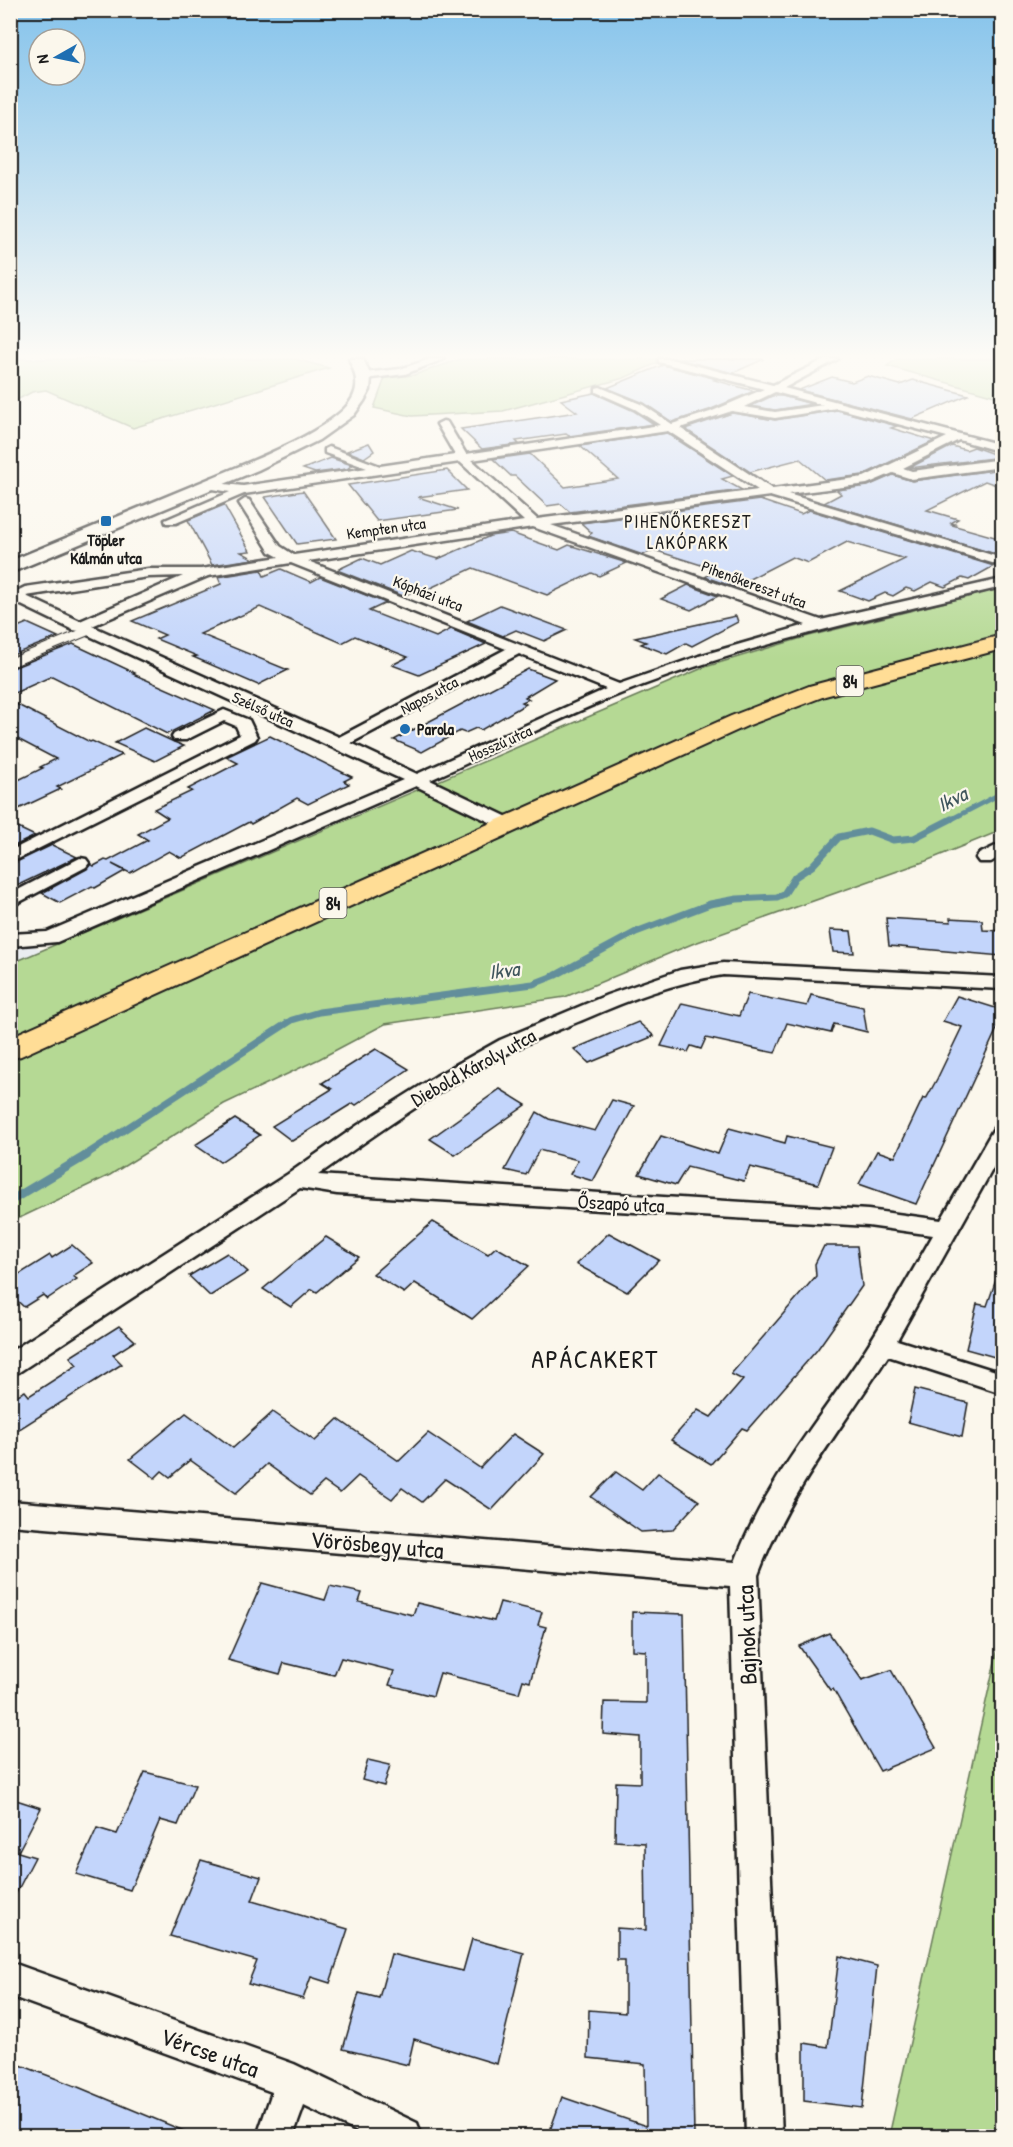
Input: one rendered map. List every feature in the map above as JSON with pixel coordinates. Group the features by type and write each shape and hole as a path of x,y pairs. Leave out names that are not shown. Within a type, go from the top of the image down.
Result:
{"main road":[{"path":"10,568 211,485 267,459"},
{"name":"84","path":"10,1049 670,750 817,691 1002,642"}],"street":[{"path":"351,459 378,468"},
{"path":"171,520 239,495 378,468 445,459"},
{"name":"Pihenőkereszt utca","path":"464,459 534,523 820,625"},
{"path":"720,459 769,492 1002,562"},
{"name":"Kempten utca","path":"13,599 25,591 148,573 179,570 204,572 534,523 867,480 912,459"},
{"path":"892,469 912,475 1002,463"},
{"path":"211,485 239,495"},
{"name":"Kópházi utca","path":"239,495 275,549 290,558 619,689"},
{"name":"Kempten utca","path":"83,629 204,572"},
{"name":"Hosszú utca","path":"11,941 50,938 415,781 619,689 704,659 820,625 1002,583"},
{"name":"Szélső utca","path":"13,599 339,743 508,824"},
{"name":"Napos utca","path":"339,743 520,648"},
{"name":"Szélső utca","path":"10,858 249,737 243,723 224,716 180,737"},
{"path":"985,858 1002,848"},
{"path":"10,902 80,863"},
{"name":"Diebold Károly utca","path":"10,1365 296,1180 366,1130 443,1080 507,1045 614,999 687,974 723,969 1002,983"},
{"name":"Bajnok utca","path":"764,2136 744,1575 754,1544 771,1510 881,1344 1002,1133"},
{"name":"Őszapó utca","path":"296,1180 337,1186 868,1218 946,1229"},
{"path":"881,1344 1002,1383"},
{"name":"Vörösbegy utca","path":"10,1513 744,1575"},
{"name":"Vércse utca","path":"10,1979 294,2082 404,2136"},
{"path":"275,2136 294,2082"}],"lane":[{"path":"10,663 83,629"}],"shaded area":[{"path":"11,937 43,950 11,964"}],"green space":[{"path":"1002,588 1002,830 926,861 692,944 565,997 385,1024 319,1059 224,1104 110,1175 11,1222 10,964 705,667 805,637"},
{"path":"1002,1630 1002,2136 889,2136"}],"building":[{"path":"328,459 352,465 347,469 315,473 303,469"},
{"path":"493,459 536,459 565,487 618,479 595,459 707,459 733,476 722,479 742,490 570,512 561,504 547,506"},
{"path":"731,459 799,459 750,472"},
{"path":"800,459 896,459 863,475 825,480"},
{"path":"926,459 983,459 909,468"},
{"path":"1002,469 1002,487 985,481 927,510 958,519 951,523 955,524 952,525 1002,539 1002,556 824,503 841,494 837,490 868,486 893,475 912,481"},
{"path":"447,470 467,490 418,497 458,510 377,521 348,485"},
{"path":"303,491 336,539 297,544 265,497"},
{"path":"760,500 801,514 809,510 994,566 969,580 962,578 945,587 932,582 915,591 906,588 893,596 885,593 868,601 840,591 905,559 847,542 808,563 792,557 734,587 705,577 717,570 654,550 643,555 588,536 592,533 581,523"},
{"path":"224,505 250,551 241,552 254,559 212,565 188,520"},
{"path":"511,533 559,550 569,545 627,563 599,576 592,573 547,595 473,568 424,591 419,589 403,596 337,570 362,558 380,565 411,551 438,559 490,536"},
{"path":"281,569 311,582 320,577 386,603 369,611 436,637 451,629 486,644 419,675 392,665 408,657 355,636 342,643 260,607 200,634 288,670 258,685 156,639 165,635 132,621 221,584 218,577 261,570 264,576"},
{"path":"688,585 718,596 691,610 661,599"},
{"path":"500,605 567,630 544,641 516,630 503,636 467,621"},
{"path":"736,616 738,622 692,646 686,643 667,654 641,644 646,642 635,638"},
{"path":"27,623 58,637 10,656 10,630"},
{"path":"73,644 135,673 133,674 215,710 167,734 52,676 10,695 10,669"},
{"path":"528,669 555,679 525,697 529,699 522,702 526,704 481,730 476,728 465,733 460,731 422,752 394,740"},
{"path":"10,701 90,742 122,755 57,787 61,789 10,813 10,784 56,759 10,735"},
{"path":"144,728 184,746 155,761 115,743"},
{"path":"270,736 352,777 344,781 349,784 308,804 297,798 251,824 249,822 181,858 169,851 130,873 112,864 125,871 95,888 92,886 60,903 42,893 87,869 91,864 94,866 105,860 108,861 148,840 138,834 168,818 154,809 192,791 188,789 238,763 226,757"},
{"path":"10,824 35,836 10,848"},
{"path":"52,845 77,857 10,889 10,865"},
{"path":"886,918 951,922 950,918 982,920 983,930 1002,931 1002,956 889,946"},
{"path":"830,930 851,931 854,953 833,952"},
{"path":"748,994 807,1006 811,995 863,1007 867,1032 834,1024 831,1033 787,1023 775,1053 706,1038 701,1049 691,1046 688,1052 661,1046 682,1003 739,1016"},
{"path":"957,996 1002,1010 1002,1018 916,1204 859,1184 877,1151 895,1157 923,1098 926,1099 937,1079 962,1027 943,1021"},
{"path":"638,1022 654,1036 589,1063 574,1049"},
{"path":"376,1049 409,1069 356,1105 353,1103 292,1141 272,1126 332,1089 322,1083"},
{"path":"500,1089 526,1105 455,1155 430,1139"},
{"path":"612,1100 634,1106 593,1181 570,1174 578,1160 539,1150 526,1175 505,1170 537,1112 549,1119 595,1131"},
{"path":"235,1119 260,1135 220,1162 195,1145"},
{"path":"729,1128 785,1143 787,1136 832,1147 818,1184 750,1167 744,1181 687,1167 676,1185 639,1174 661,1136 718,1154"},
{"path":"433,1222 488,1254 496,1247 529,1266 472,1319 415,1283 404,1293 373,1274"},
{"path":"609,1233 659,1260 627,1292 576,1264"},
{"path":"326,1237 359,1257 317,1292 312,1289 291,1307 263,1289"},
{"path":"72,1245 93,1263 73,1276 77,1279 47,1299 43,1295 24,1307 10,1294 10,1280 50,1255 52,1258"},
{"path":"824,1246 857,1246 862,1286 817,1350 747,1430 742,1428 711,1464 671,1440 698,1410 711,1417 743,1380 731,1374 816,1276 815,1264"},
{"path":"227,1253 248,1272 210,1296 189,1276"},
{"path":"999,1271 1002,1272 1002,1359 966,1349 977,1304 987,1306"},
{"path":"119,1326 135,1341 113,1355 122,1364 10,1435 10,1399 25,1391 29,1396 77,1365 70,1357"},
{"path":"915,1389 968,1403 962,1437 908,1422"},
{"path":"273,1412 315,1441 338,1419 399,1461 428,1433 480,1468 513,1434 544,1454 492,1510 445,1479 422,1502 402,1488 392,1499 358,1476 340,1493 324,1482 310,1495 267,1464 236,1493 190,1460 170,1477 162,1471 155,1478 130,1459 186,1413 233,1448"},
{"path":"616,1472 642,1490 658,1473 699,1501 672,1530 641,1532 591,1497"},
{"path":"262,1583 325,1600 330,1586 362,1593 359,1602 413,1615 417,1603 494,1621 500,1602 542,1612 538,1625 546,1627 530,1682 523,1680 519,1693 440,1673 433,1696 389,1685 394,1671 341,1658 334,1675 284,1663 280,1674 228,1660"},
{"path":"632,1612 684,1614 694,2136 548,2136 562,2097 646,2126 645,2064 588,2058 589,2010 625,2013 625,1960 617,1960 617,1928 646,1930 645,1843 615,1841 616,1782 640,1783 640,1737 603,1734 604,1702 646,1703 646,1651 632,1650"},
{"path":"829,1633 862,1680 891,1670 936,1748 880,1771 833,1689 830,1690 799,1646"},
{"path":"368,1760 390,1765 384,1786 362,1780"},
{"path":"145,1772 195,1785 178,1825 160,1820 130,1890 76,1874 97,1828 117,1834"},
{"path":"10,1798 41,1808 18,1852 35,1857 10,1905"},
{"path":"201,1860 261,1877 252,1901 348,1929 330,1983 311,1977 303,1999 248,1984 257,1961 170,1936"},
{"path":"472,1939 524,1953 497,2064 414,2039 408,2065 343,2049 359,1993 379,1998 391,1954 463,1971"},
{"path":"839,1956 877,1966 862,2108 804,2101 804,2043 828,2047"},
{"path":"10,2061 196,2136 20,2136 10,2133"}],"waterway":[{"name":"Ikva","path":"948,821 1002,793"},
{"name":"Ikva","path":"84,1156 292,1020 319,1012 533,984 556,975 636,932 710,904 737,899 777,897 784,894 795,877 812,866 839,837 869,831 893,840 914,838 951,819"},
{"name":"Ikva","path":"10,1201 87,1155"}],"place":[{"name":"Töpler Kálmán utca","path":"106,521"},
{"name":"Parola","path":"405,729"}],"district":[{"name":"PIHENŐKERESZT LAKÓPARK","path":"688,531"},
{"name":"APÁCAKERT","path":"595,1358"}]}
